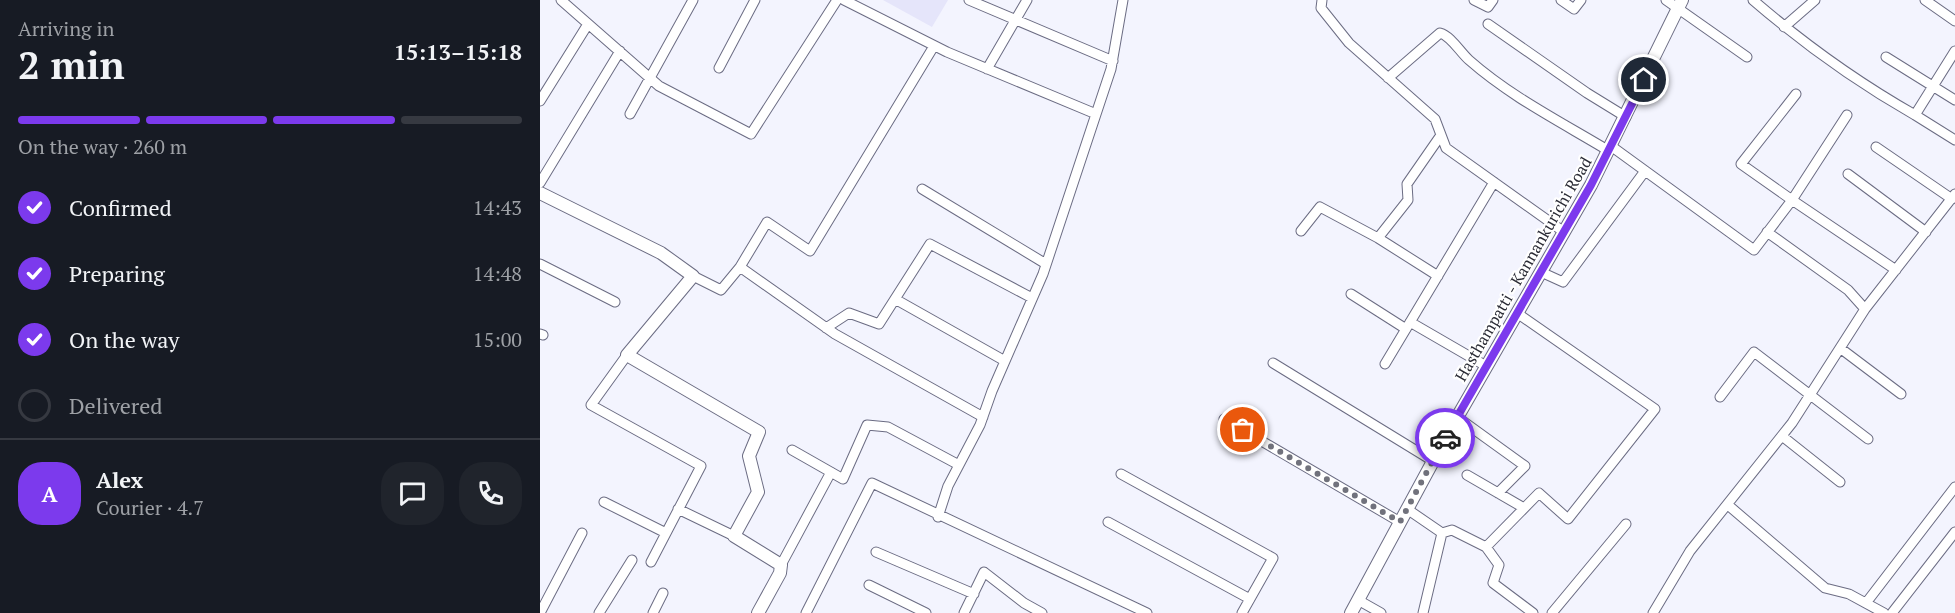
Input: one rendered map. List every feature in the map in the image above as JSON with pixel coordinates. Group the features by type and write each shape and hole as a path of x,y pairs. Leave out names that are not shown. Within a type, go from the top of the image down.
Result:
{"main road":[{"name":"Hasthampatti - Kannankurichi Road","path":"1351,613 1457,417 1610,149 1680,4"},
{"path":"540,194 661,253 693,276 627,355 759,432 749,456 755,472 758,492 734,536 781,565 780,573 758,613"}],"street":[{"path":"561,0 659,86 751,134 837,0"},
{"path":"630,114 693,0"},
{"path":"719,68 755,0"},
{"path":"844,0 934,46 1096,114"},
{"path":"969,0 1113,60"},
{"path":"987,69 1027,0"},
{"path":"938,517 948,486 982,417 1046,264 1113,60 1123,0"},
{"path":"1322,0 1321,8 1349,43 1435,119 1446,148 1564,232"},
{"path":"1474,0 1488,7 1493,0"},
{"path":"1561,0 1574,9 1581,0"},
{"path":"1666,0 1680,4 1747,57"},
{"path":"1753,0 1784,27 1872,91 1955,140"},
{"path":"1784,27 1815,0"},
{"path":"1925,0 1955,21"},
{"path":"540,101 588,24"},
{"path":"1488,24 1587,93 1626,117"},
{"path":"1388,78 1440,33 1446,34 1460,52 1498,85 1645,171 1754,250 1792,200 1847,115"},
{"path":"693,276 721,290 740,267 767,222 810,251 934,46"},
{"path":"540,183 620,51"},
{"path":"1915,115 1955,51"},
{"path":"1886,57 1955,100"},
{"path":"1796,94 1741,164 1896,270"},
{"path":"1378,238 1408,200 1407,184 1441,135"},
{"path":"1653,613 1690,551 1782,436 1865,309 1953,196 1876,147"},
{"path":"1541,272 1563,282 1645,171"},
{"path":"1848,174 1926,232"},
{"path":"1385,364 1494,182"},
{"path":"922,189 1046,264"},
{"path":"1301,231 1320,207 1378,238 1438,276"},
{"path":"1767,232 1848,290 1865,309"},
{"path":"826,328 849,313 879,324 930,244 1032,298"},
{"path":"540,264 615,302"},
{"path":"740,267 826,328 982,417"},
{"path":"1351,294 1486,366"},
{"path":"895,299 1005,361"},
{"path":"1486,547 1539,492 1568,519 1655,409 1517,313"},
{"path":"1840,348 1901,394"},
{"path":"1720,397 1754,352 1868,439"},
{"path":"627,355 591,405 701,466 651,562"},
{"path":"1272,363 1433,461"},
{"path":"1457,417 1525,466 1498,493"},
{"path":"1224,419 1400,522"},
{"path":"792,450 843,479 867,425 888,427 959,465"},
{"path":"1782,436 1840,482"},
{"path":"781,565 831,472"},
{"path":"1121,474 1273,558 1242,613"},
{"path":"1467,475 1524,508"},
{"path":"806,613 872,483 1130,609 1148,613"},
{"path":"1866,603 1955,487"},
{"path":"604,502 666,533"},
{"path":"1728,505 1825,588 1849,594 1884,613"},
{"path":"678,509 734,536"},
{"path":"1407,509 1442,533"},
{"path":"1108,522 1250,599"},
{"path":"1552,613 1626,524"},
{"path":"1442,533 1452,530 1486,547 1499,565 1493,583 1527,611"},
{"path":"1892,613 1955,532"},
{"path":"540,613 582,533"},
{"path":"1423,613 1442,533"},
{"path":"876,552 974,594"},
{"path":"599,613 632,560"},
{"path":"964,613 984,572 1024,603 1042,613"},
{"path":"868,585 926,613"},
{"path":"653,613 663,593"},
{"path":"1358,600 1381,613"}],"shaded area":[{"path":"883,0 948,0 932,27"}],"way so far":[{"path":"1243,430 1400,522 1445,438"}],"route":[{"path":"1445,438 1591,185 1644,80"}]}
